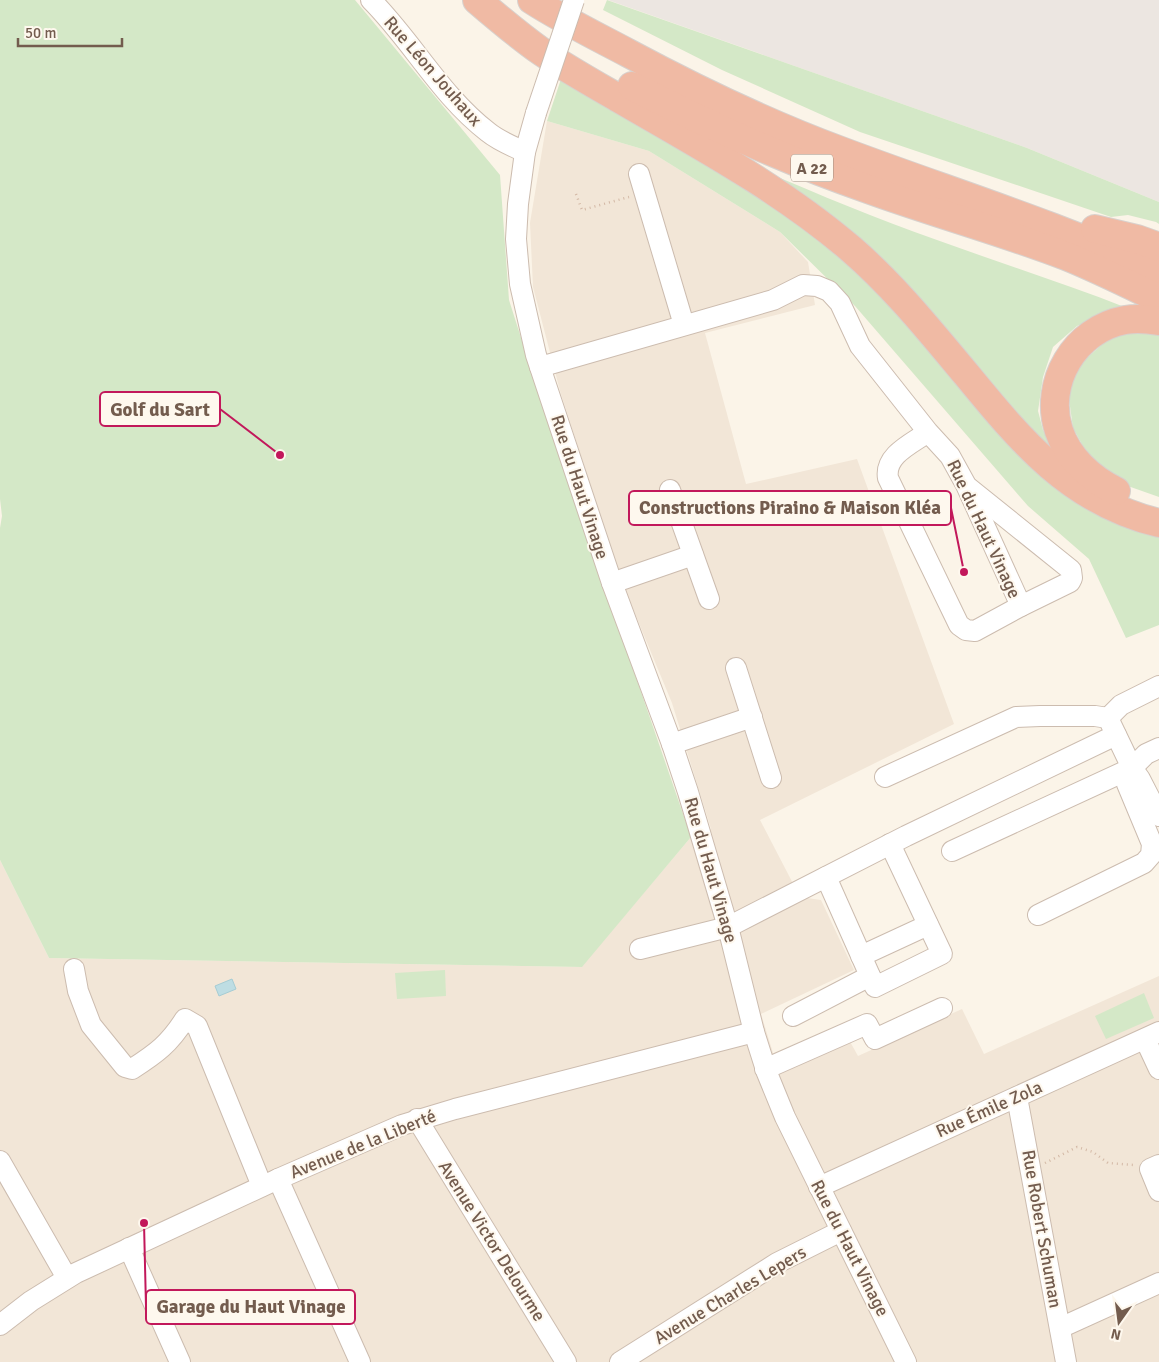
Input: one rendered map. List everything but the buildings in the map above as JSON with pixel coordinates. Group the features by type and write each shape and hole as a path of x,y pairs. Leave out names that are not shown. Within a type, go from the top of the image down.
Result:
{"highway":[{"name":"A 22","path":"479,0 576,58 755,145 869,190 1057,253 1112,276 1159,299"},
{"path":"479,0 543,53 744,172 821,225 866,262 906,303 1008,425 1042,460 1074,486 1095,499 1122,511 1159,523"},
{"name":"A 22","path":"532,0 594,36 663,72 743,110 839,150 1090,241 1159,272"},
{"path":"975,199 1159,247"},
{"path":"1159,320 1138,319 1115,322 1083,340 1066,362 1058,381 1055,401 1059,431 1081,466 1113,490 1159,508"}],"street":[{"name":"Rue Léon Jouhaux","path":"371,0 447,92 469,115 496,138 524,152"},
{"name":"Rue du Haut Vinage","path":"574,0 524,152 516,221 516,256 529,328 540,367 612,583 672,744 703,838 765,1069 785,1118 906,1362"},
{"path":"642,182 684,325"},
{"name":"Rue du Haut Vinage","path":"540,367 772,300 803,285 822,287 840,303 860,346 928,432 950,456 966,485 1021,606 975,630 966,630 960,625 888,478 891,461 895,455 928,432"},
{"path":"966,485 1071,570 1072,578 1070,582 1021,606"},
{"path":"670,490 709,600"},
{"path":"612,583 693,555"},
{"path":"736,668 771,778"},
{"path":"640,949 728,927 1112,727 1122,705 1159,686"},
{"path":"885,777 1016,717 1095,716 1112,727 1159,816"},
{"path":"672,744 752,717"},
{"path":"952,851 1132,768 1146,754 1159,748"},
{"path":"1038,915 1144,862 1151,855 1152,844 1127,784 1132,768"},
{"path":"826,877 875,987 942,954 890,844"},
{"path":"861,956 928,925"},
{"path":"74,969 78,991 91,1025 125,1067 132,1069 158,1052 174,1037 185,1019 197,1026 270,1182 360,1362"},
{"path":"793,1016 870,976"},
{"path":"765,1069 867,1024 875,1039 942,1008"},
{"name":"Avenue de la Liberté","path":"0,1325 31,1301 67,1278 270,1182 417,1120 754,1032"},
{"path":"1152,1035 1159,1069"},
{"name":"Rue Émile Zola","path":"819,1187 1152,1035"},
{"name":"Rue Robert Schuman","path":"1017,1097 1066,1362"},
{"name":"Avenue Victor Delourme","path":"417,1120 566,1362"},
{"path":"0,1161 67,1278"},
{"path":"1154,1167 1159,1191"},
{"name":"Avenue Charles Lepers","path":"620,1362 777,1263 841,1231"},
{"path":"129,1248 180,1362"},
{"path":"1060,1328 1159,1283"}],"path":[{"path":"576,194 582,210 642,182"},
{"path":"1031,1170 1077,1147 1092,1152 1108,1163 1154,1167"}],"shaded area":[{"path":"608,0 1159,0 1159,202 1027,148"},
{"path":"547,121 649,151 780,232 808,262 815,305 705,333 746,484 857,459 954,724 760,820 800,897 821,900 854,970 761,1014 778,1069 848,1038 858,1056 962,1009 984,1054 1159,976 1159,1362 0,1362 0,860 49,958 581,967 691,837 711,829 672,703 621,580 560,391 533,287 530,223"}],"green space":[{"path":"0,0 355,0 500,175 509,300 544,410 691,837 582,967 49,958 0,860 0,528 2,516 0,499"},
{"path":"607,0 1027,148 1159,202 1159,224 1128,215 1111,217 860,132 722,70 603,10"},
{"path":"561,79 746,185 810,229 864,278 933,351 984,412 1159,534 1159,625 1126,638 1089,559 1028,506 855,306 780,232 649,151 547,121"},
{"path":"752,166 890,223 1127,308 1103,315 1077,326 1053,347 1043,377 1038,411 1043,430 1070,472"},
{"path":"1132,329 1159,332 1159,497 1125,485 1089,457 1073,428 1068,392 1079,365 1107,340"},
{"path":"445,970 446,996 397,999 395,973"},
{"path":"1144,993 1154,1018 1106,1039 1095,1016"}],"water":[{"path":"232,979 236,989 219,996 215,986"}],"place":[{"name":"Golf du Sart","path":"280,455"},
{"name":"Constructions Piraino & Maison Kléa","path":"964,572"},
{"name":"Garage du Haut Vinage","path":"144,1223"}]}
